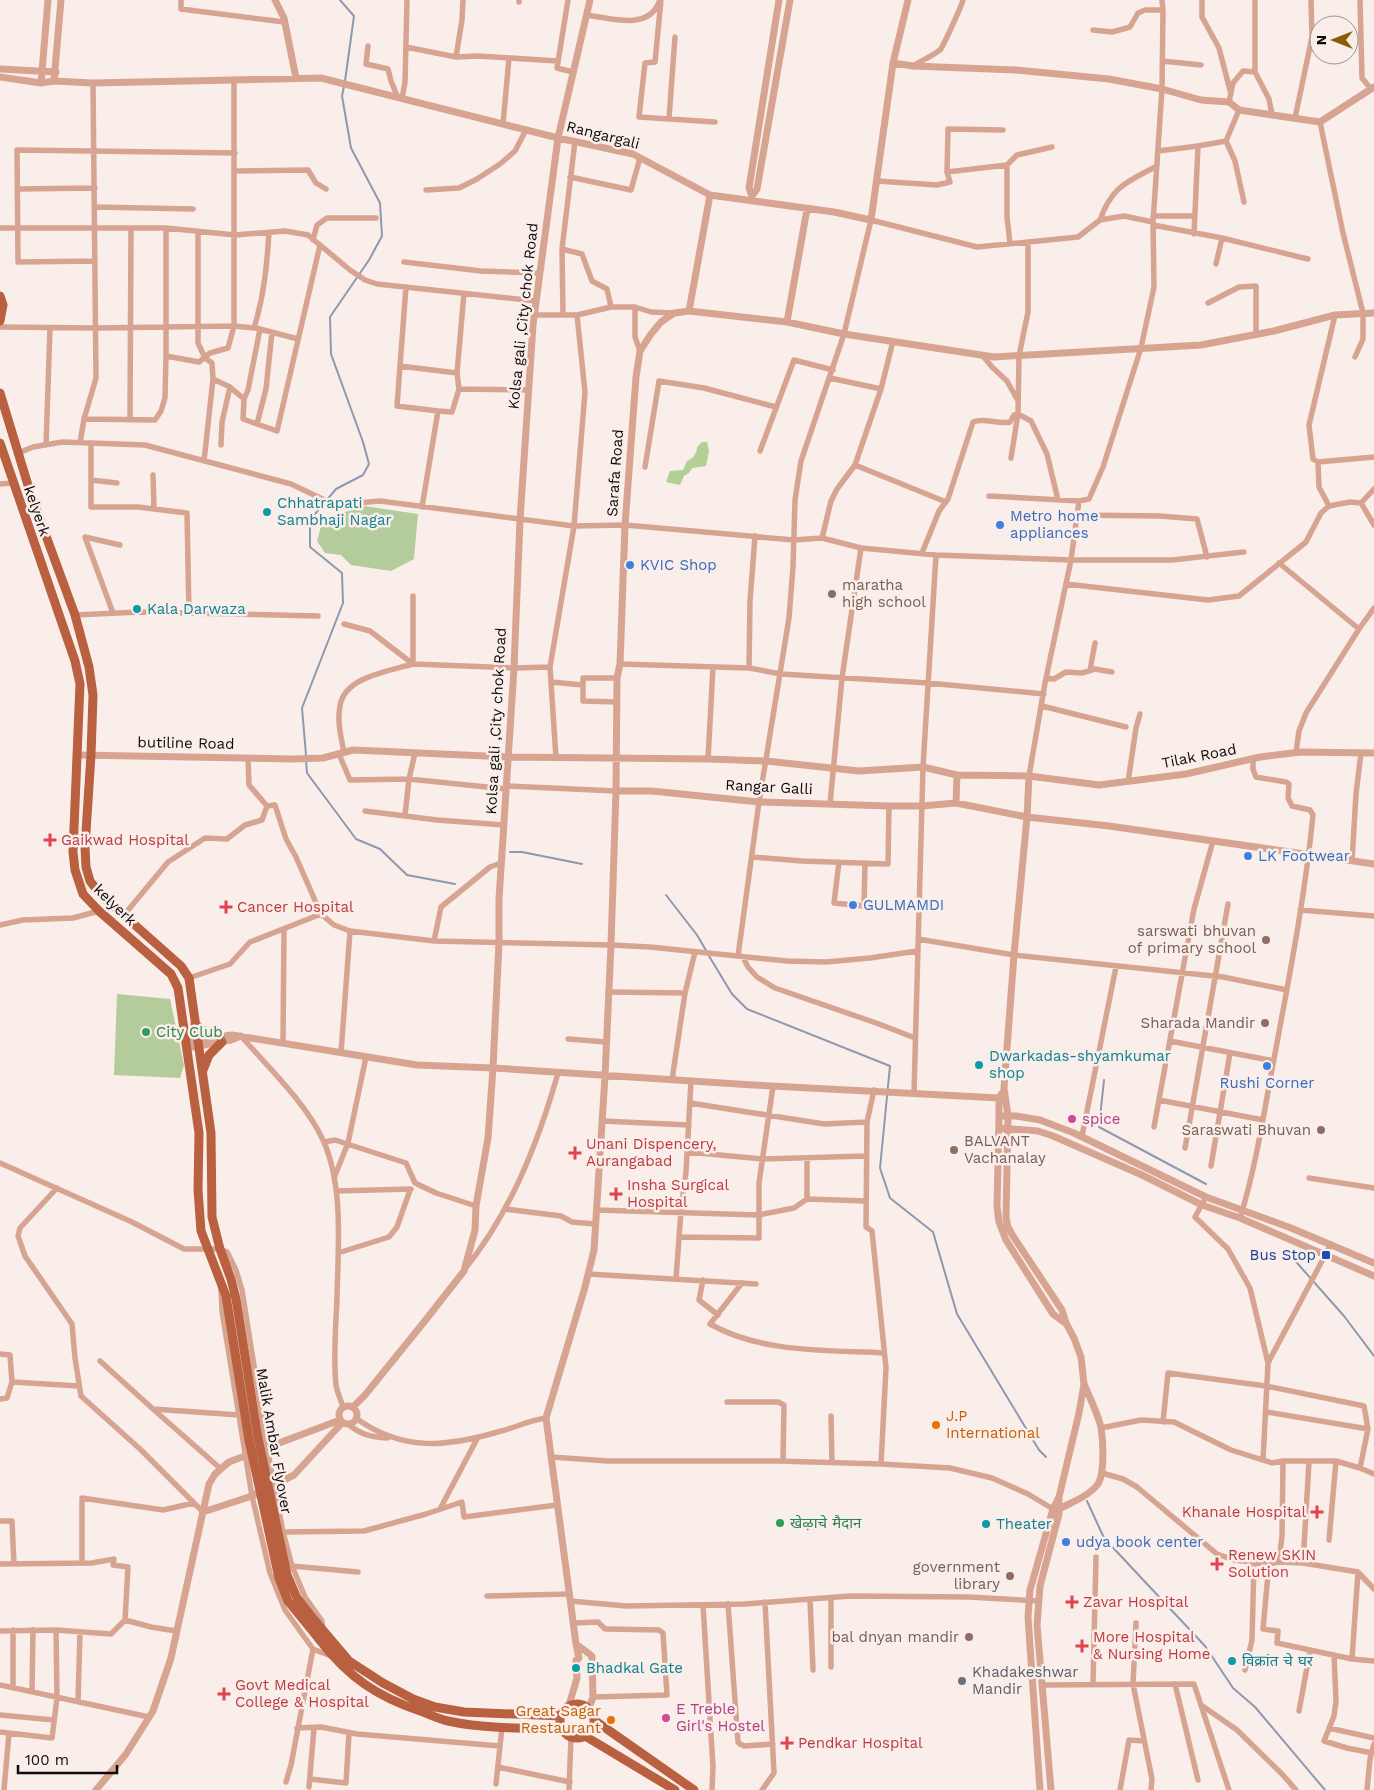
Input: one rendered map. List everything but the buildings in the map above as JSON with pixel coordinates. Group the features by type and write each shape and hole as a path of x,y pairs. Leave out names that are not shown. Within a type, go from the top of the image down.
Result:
{"main road":[{"path":"0,296 4,305 0,321"},
{"path":"0,393 3,415 75,615 89,667 92,695 91,755 85,847 86,867 90,881 100,894 181,966 189,978"},
{"name":"kelyerk","path":"0,443 74,661 80,684 73,852 75,870 83,894 99,911 171,974 178,988 199,1133 198,1190 201,1231 222,1284"},
{"name":"Malik Ambar Flyover","path":"189,978 211,1146 212,1217 236,1300 258,1438 285,1567 297,1598 349,1661 383,1683 413,1699 435,1707 464,1712 561,1716"},
{"path":"195,1024 202,1030 221,1039 209,1055 202,1073"},
{"path":"199,1146 211,1146"},
{"name":"Malik Ambar Flyover","path":"222,1284 226,1296 250,1440 279,1578 288,1601 332,1656 345,1669 381,1696 447,1721 502,1727 562,1729"},
{"path":"594,1720 592,1730 580,1738 571,1737 562,1729 561,1716 570,1706 580,1704 589,1708 594,1720 694,1790"},
{"path":"584,1736 674,1790"}],"street":[{"path":"40,83 48,0"},
{"path":"54,82 61,0"},
{"path":"181,0 181,9 284,22"},
{"path":"275,0 284,22 296,78"},
{"path":"400,99 405,82 407,0"},
{"path":"456,57 463,0"},
{"path":"568,0 557,68 573,72"},
{"name":"Kolsa gali ,City chok Road","path":"353,1407 413,1337 464,1271 475,1230 476,1206 488,1138 499,942 501,863 514,668 520,520 536,301 558,138 590,0"},
{"path":"587,15 628,21 644,18 656,8 660,0"},
{"path":"660,0 655,62 645,63 639,116 715,122"},
{"path":"752,199 749,188 779,0"},
{"path":"752,199 757,188 790,0"},
{"path":"908,0 893,63 871,220 844,334 801,461 795,500 790,618 759,802 740,957 757,977 775,988 915,1038"},
{"path":"913,66 941,49 950,28 960,12 963,0"},
{"path":"989,496 1079,501 1089,499 1103,467 1141,348 1154,287 1153,221 1162,89 1162,0"},
{"path":"1202,0 1202,17 1219,48 1231,94"},
{"path":"1255,0 1255,72 1269,99 1272,114"},
{"path":"1295,118 1312,37 1311,0"},
{"path":"893,63 913,66 1016,70 1109,79 1162,89 1201,100 1229,102 1239,110 1320,122 1372,88 1362,78 1360,0"},
{"path":"1093,30 1112,32 1130,27 1138,13 1145,10 1163,10"},
{"path":"668,118 675,37"},
{"path":"368,46 366,64 388,69 391,81 400,99"},
{"path":"406,48 456,57 478,56 558,61"},
{"path":"503,124 509,58"},
{"path":"1162,61 1201,65"},
{"path":"0,69 56,72"},
{"path":"1229,102 1233,83 1243,70 1255,72"},
{"name":"Rangargali","path":"0,77 40,83 320,78 558,138 633,154 710,194 752,199 871,220"},
{"path":"166,356 199,362 210,353 228,348 234,326 234,79"},
{"path":"80,442 84,419 96,378 93,83"},
{"path":"1239,110 1226,141 1235,161 1244,202"},
{"path":"1320,122 1343,233 1363,314 1363,339 1355,357"},
{"path":"877,181 937,185 950,182 947,172 948,129 1003,130"},
{"path":"426,190 459,188 477,179 500,164 514,151 526,130"},
{"path":"563,315 562,249 575,141"},
{"path":"1158,151 1226,141"},
{"path":"1194,234 1198,146"},
{"path":"947,172 1007,165 1017,155 1052,147"},
{"path":"96,261 18,262 17,150 235,153"},
{"path":"570,176 630,190 640,158"},
{"path":"1007,165 1007,218 1010,244"},
{"path":"1100,220 1106,204 1118,188 1158,166"},
{"path":"235,171 308,170 316,183 326,189"},
{"path":"18,189 95,188"},
{"path":"688,311 710,194"},
{"path":"95,207 193,209"},
{"path":"787,322 807,209"},
{"path":"871,220 977,247 1078,237 1100,220 1124,216 1153,221 1194,234 1222,238 1308,259"},
{"path":"1153,221 1195,216"},
{"path":"313,240 318,225 327,218 376,218"},
{"path":"0,228 166,228 235,235 285,231 308,235 350,270 365,280 377,284 536,301"},
{"path":"130,228 130,420"},
{"path":"84,419 155,420 161,411 164,398 166,356 166,228"},
{"path":"198,232 198,343 205,358 212,363 213,380 204,461"},
{"path":"269,232 266,269 248,390 244,398 243,419 278,431 320,245"},
{"path":"1216,264 1222,238"},
{"path":"1011,458 1018,414 1019,356 1028,312 1028,242"},
{"path":"562,249 582,254 592,280 607,290 611,307"},
{"path":"404,262 481,271 540,272"},
{"path":"1208,303 1239,287 1256,286 1256,335"},
{"path":"406,287 396,406 438,411 452,412 459,389 457,373 464,293"},
{"path":"535,315 577,315 611,307 635,307 652,312 674,313 688,311 787,322 844,334 994,357 1201,345 1274,331 1335,315 1374,313"},
{"path":"635,307 635,337 640,351"},
{"path":"1363,314 1374,308"},
{"name":"Sarafa Road","path":"546,1418 594,1250 611,944 617,759 617,678 620,664 625,525 636,377 640,351 661,322 674,313"},
{"path":"556,758 550,667 574,526 584,392 577,315"},
{"path":"1335,315 1309,425 1313,459 1318,462 1374,457"},
{"path":"0,327 234,326 257,328 298,339"},
{"path":"46,445 50,328"},
{"path":"257,424 266,389 272,332"},
{"path":"822,538 831,501 836,489 855,466 881,389 893,341"},
{"path":"983,356 1007,381 1018,401"},
{"path":"760,451 794,360 832,370"},
{"path":"400,366 457,373"},
{"path":"830,378 881,389"},
{"path":"213,380 230,387 244,398"},
{"path":"645,467 659,381 704,388 776,407"},
{"path":"221,445 222,422 230,387"},
{"path":"459,389 529,390"},
{"path":"422,507 438,411"},
{"path":"1018,414 1031,421 1047,454 1058,500"},
{"path":"922,553 939,511 946,502 973,422 978,420 1004,424 1010,422 1018,414"},
{"path":"18,453 33,447 62,442 145,445 291,484 335,505 380,501 574,526 625,525 794,540 822,538 861,548 936,554 1071,560 1172,560 1244,552"},
{"path":"90,443 91,507 138,507 187,513 189,613"},
{"path":"1318,462 1319,487 1329,506"},
{"path":"855,466 946,502"},
{"path":"153,475 154,509"},
{"path":"91,480 117,483"},
{"path":"0,484 13,483"},
{"path":"1361,503 1374,489"},
{"path":"1040,1790 1028,1616 1033,1580 1060,1497 1084,1384 1081,1357 1062,1310 1008,1227 1006,1218 1008,1116 1004,1088 1030,776 1046,678 1071,560 1079,501"},
{"path":"1066,584 1208,600 1239,596 1306,542 1321,513 1329,506 1350,502 1361,503"},
{"path":"1361,503 1374,526"},
{"path":"1077,516 1160,516 1198,519 1207,557"},
{"path":"749,668 750,602 755,536"},
{"path":"113,613 85,538 120,545"},
{"path":"830,804 842,678 861,548"},
{"path":"914,1093 923,767 936,554"},
{"path":"1279,563 1359,628"},
{"path":"413,596 413,664"},
{"path":"1296,752 1299,731 1306,713 1359,628 1374,608"},
{"path":"75,615 189,613 318,616"},
{"path":"344,624 370,631 413,664"},
{"path":"1090,670 1095,643"},
{"path":"550,667 514,668 413,664 364,678 346,692 340,704 341,753 350,780 409,779 506,788 616,791"},
{"path":"620,664 749,668 782,674 928,683 1044,694"},
{"path":"708,759 713,667"},
{"path":"1046,678 1054,679 1066,672 1082,673 1095,669 1112,672"},
{"path":"617,678 583,678 583,701 617,702"},
{"path":"551,682 583,685"},
{"path":"1042,706 1126,727"},
{"path":"1128,782 1136,728 1140,714"},
{"name":"butiline Road","path":"78,755 293,759 323,758 353,750 508,757 617,759"},
{"name":"Tilak Road","path":"617,759 766,761 859,771 923,767 957,775 1030,776 1100,785 1186,774 1253,759 1296,752 1374,753"},
{"path":"406,815 409,779 415,753"},
{"path":"1352,860 1356,794 1361,753"},
{"path":"248,758 249,786 267,806"},
{"path":"1240,1218 1263,1120 1287,990 1309,854 1313,815 1310,810 1292,806 1288,798 1290,784 1256,777 1253,759"},
{"path":"956,803 957,775"},
{"name":"Rangar Galli","path":"616,791 652,791 759,802 889,806 956,803 1027,817 1374,864"},
{"path":"267,806 275,805 286,839 321,914 334,925 350,931 434,941 611,944 787,961 826,962 917,951"},
{"path":"124,915 168,862 205,838 227,839 245,825 262,820 267,806"},
{"path":"752,857 888,864 889,806"},
{"path":"365,811 437,820 504,825"},
{"path":"1154,1126 1194,909 1213,841"},
{"path":"839,862 834,903 864,906 865,863"},
{"path":"434,941 441,907 490,868 501,863"},
{"path":"1185,1148 1228,904"},
{"path":"1300,910 1374,916"},
{"path":"0,925 23,920 73,918 99,911"},
{"path":"189,978 230,964 250,942 321,914"},
{"path":"283,1043 284,930"},
{"path":"341,1053 350,931"},
{"path":"918,938 1014,955 1215,976 1287,990"},
{"path":"672,1080 685,993 695,952"},
{"path":"1082,1136 1116,967"},
{"path":"608,992 685,993"},
{"path":"186,1044 221,1039 232,1034 417,1065 999,1098"},
{"path":"241,1036 307,1113 324,1142 334,1178 338,1209 335,1339 336,1387 343,1407"},
{"path":"568,1039 606,1042"},
{"path":"1170,1041 1274,1061"},
{"path":"1211,1166 1230,1053"},
{"path":"334,1178 348,1143 366,1057"},
{"path":"464,1271 481,1249 515,1190 545,1118 558,1073"},
{"path":"676,1279 691,1082"},
{"path":"679,1237 758,1238 759,1183 773,1086"},
{"path":"1004,1088 999,1098 998,1128 998,1214 1001,1230 1054,1314 1066,1323"},
{"path":"877,1090 867,1122 866,1227 872,1231 886,1368 881,1464"},
{"path":"1159,1100 1263,1120"},
{"path":"690,1103 824,1124 867,1122"},
{"path":"999,1116 1040,1120 1082,1136 1206,1197 1330,1244 1374,1263"},
{"path":"602,1121 688,1125"},
{"path":"998,1128 1038,1132 1053,1136 1142,1174 1202,1205 1240,1218 1374,1276"},
{"path":"324,1142 335,1140 348,1143 406,1163 415,1183 436,1193 476,1206"},
{"path":"687,1152 763,1159 866,1156"},
{"path":"807,1158 808,1199"},
{"path":"0,1163 132,1222 184,1249 220,1249 227,1252 236,1270 242,1290 267,1448 283,1532 292,1566 305,1597 322,1621 323,1628"},
{"path":"1309,1178 1374,1188"},
{"path":"338,1253 389,1237 397,1227 410,1190 415,1183"},
{"path":"58,1188 20,1228 18,1236 25,1256 72,1324 79,1386 82,1396 140,1449 203,1512"},
{"path":"336,1191 410,1190"},
{"path":"1206,1197 1194,1217 1228,1249 1250,1288 1268,1363 1264,1460"},
{"path":"596,1210 680,1211 758,1215 794,1208 808,1199 866,1201"},
{"path":"505,1208 561,1216 572,1222 595,1224"},
{"path":"1268,1363 1326,1255 1330,1244"},
{"path":"588,1274 756,1284"},
{"path":"703,1280 699,1300 718,1315"},
{"path":"742,1283 710,1324 722,1331 744,1339 769,1344 810,1349 884,1353"},
{"path":"222,1284 222,1311 245,1456 252,1496 270,1573 285,1610 313,1649 332,1656"},
{"path":"0,1354 10,1356 12,1382 7,1398 0,1399"},
{"path":"100,1361 221,1469"},
{"path":"1163,1422 1168,1373 1266,1386 1364,1406 1368,1429 1360,1468"},
{"path":"12,1382 79,1386"},
{"path":"1056,1509 1091,1491 1099,1482 1102,1473 1101,1428 1093,1402 1084,1384"},
{"path":"727,1402 778,1402 784,1405 783,1461"},
{"path":"357,1419 357,1414 350,1405 343,1407 338,1412 344,1422 358,1433 420,1444 442,1444 478,1437 532,1420 546,1418 579,1658 576,1660 576,1678 570,1706"},
{"path":"154,1409 239,1415"},
{"path":"1267,1412 1368,1429"},
{"path":"831,1416 832,1462"},
{"path":"96,1790 126,1754 153,1711 170,1658 209,1484 214,1474 229,1462 357,1419 373,1430 392,1438"},
{"path":"1101,1428 1141,1420 1174,1422 1231,1450 1272,1463 1283,1461 1336,1461 1374,1474"},
{"path":"203,1512 252,1496 294,1475 344,1422"},
{"path":"440,1509 478,1437"},
{"path":"551,1457 608,1461 832,1462 950,1468 992,1478 1056,1509"},
{"path":"1279,1562 1282,1536 1283,1461"},
{"path":"1329,1540 1336,1461"},
{"path":"1303,1563 1309,1462"},
{"path":"1102,1473 1123,1479 1137,1487 1217,1554 1234,1560 1303,1563 1358,1572 1374,1589"},
{"path":"82,1563 82,1498 162,1510 194,1503"},
{"path":"283,1532 364,1531 462,1502 464,1517 557,1505"},
{"path":"1051,1790 1037,1625 1040,1586 1056,1509"},
{"path":"0,1521 12,1521 14,1564"},
{"path":"1093,1684 1096,1557"},
{"path":"0,1564 82,1563 114,1559 113,1565 128,1567 125,1620 111,1634 56,1630 0,1631"},
{"path":"1245,1670 1252,1640 1254,1562"},
{"path":"1269,1563 1263,1629 1278,1631 1277,1643 1352,1659 1374,1661"},
{"path":"292,1566 358,1572"},
{"path":"1352,1659 1358,1572"},
{"path":"487,1596 570,1598 626,1606 703,1605 831,1598 968,1597 1038,1601"},
{"path":"831,1598 831,1667"},
{"path":"810,1599 813,1670"},
{"path":"762,1790 774,1773 765,1602"},
{"path":"728,1604 738,1742 744,1746 773,1744"},
{"path":"703,1605 713,1767 712,1790"},
{"path":"125,1620 151,1628 176,1631"},
{"path":"573,1623 596,1622 607,1629 659,1630 663,1633 667,1696 593,1697"},
{"path":"1136,1623 1133,1684 1152,1779 1151,1790"},
{"path":"13,1630 13,1688"},
{"path":"32,1630 32,1692"},
{"path":"0,1732 52,1738 57,1698 56,1630"},
{"path":"78,1702 80,1632"},
{"path":"576,1644 592,1656 593,1697 589,1708"},
{"path":"286,1782 291,1765 313,1649"},
{"path":"1299,1711 1310,1650"},
{"path":"1334,1655 1336,1701 1334,1716 1324,1741 1372,1753"},
{"path":"1175,1684 1198,1780"},
{"path":"1042,1685 1194,1684 1229,1790"},
{"path":"0,1685 149,1717"},
{"path":"1201,1705 1237,1730 1296,1790"},
{"path":"0,1715 54,1720"},
{"path":"496,1784 502,1727"},
{"path":"297,1728 314,1728 349,1733 500,1746"},
{"path":"309,1787 314,1728"},
{"path":"1329,1728 1374,1738"},
{"path":"4,1790 8,1733"},
{"path":"310,1779 346,1783 349,1733"},
{"path":"569,1790 571,1737"},
{"path":"1120,1790 1129,1740 1144,1741"},
{"path":"1367,1790 1374,1744"},
{"path":"498,1767 570,1782"}],"green space":[{"path":"702,442 707,442 709,451 706,466 692,468 684,476 680,485 666,482 670,471 683,470 687,461 691,459"},
{"path":"364,506 418,514 414,559 391,571 351,565 341,555 325,553 317,541 323,519"},
{"name":"City Club","path":"117,994 170,999 184,1065 180,1078 114,1075"}],"waterway":[{"path":"340,0 354,16 345,81"},
{"path":"306,755 302,708 343,603 342,573 310,547 310,520 336,489 363,475 369,464 363,442 331,354 330,317 369,260 382,236 380,203 351,148 342,96 344,86"},
{"path":"306,760 307,773 356,839 380,849 407,875 455,884"},
{"path":"510,852 522,852 582,864"},
{"path":"666,895 697,935 707,952"},
{"path":"709,956 732,994 747,1009 890,1066 880,1168 890,1198 933,1232 957,1314 1039,1450 1046,1457"},
{"path":"1104,1080 1099,1127 1206,1184"},
{"path":"1290,1255 1344,1316 1374,1356"},
{"path":"1087,1501 1104,1538 1205,1646 1233,1688 1255,1707 1325,1790"}],"place":[{"name":"Chhatrapati Sambhaji Nagar","path":"267,512"},
{"name":"Metro home appliances","path":"1000,525"},
{"name":"KVIC Shop","path":"630,565"},
{"name":"maratha high school","path":"832,594"},
{"name":"Kala Darwaza","path":"137,609"},
{"name":"Gaikwad Hospital","path":"50,840"},
{"name":"LK Footwear","path":"1248,856"},
{"name":"GULMAMDI","path":"853,905"},
{"name":"Cancer Hospital","path":"226,907"},
{"name":"sarswati bhuvan of primary school","path":"1266,940"},
{"name":"Sharada Mandir","path":"1265,1023"},
{"name":"City Club","path":"146,1032"},
{"name":"Dwarkadas-shyamkumar shop","path":"979,1065"},
{"name":"Rushi Corner","path":"1267,1066"},
{"name":"spice","path":"1072,1119"},
{"name":"Saraswati Bhuvan","path":"1321,1130"},
{"name":"BALVANT Vachanalay","path":"954,1150"},
{"name":"Unani Dispencery, Aurangabad","path":"575,1153"},
{"name":"Insha Surgical Hospital","path":"616,1194"},
{"name":"Bus Stop","path":"1326,1255"},
{"name":"J.P International","path":"936,1425"},
{"name":"Khanale Hospital","path":"1317,1512"},
{"name":"खेऴाचे मैदान","path":"780,1523"},
{"name":"Theater","path":"986,1524"},
{"name":"udya book center","path":"1066,1542"},
{"name":"Renew SKIN Solution","path":"1217,1564"},
{"name":"government library","path":"1010,1576"},
{"name":"Zavar Hospital","path":"1072,1602"},
{"name":"bal dnyan mandir","path":"969,1637"},
{"name":"More Hospital & Nursing Home","path":"1082,1646"},
{"name":"विक्रांत चे घर","path":"1232,1661"},
{"name":"Bhadkal Gate","path":"576,1668"},
{"name":"Khadakeshwar Mandir","path":"962,1681"},
{"name":"Govt Medical College & Hospital","path":"224,1694"},
{"name":"E Treble Girl's Hostel","path":"666,1718"},
{"name":"Great Sagar Restaurant","path":"611,1720"},
{"name":"Pendkar Hospital","path":"787,1743"}]}
